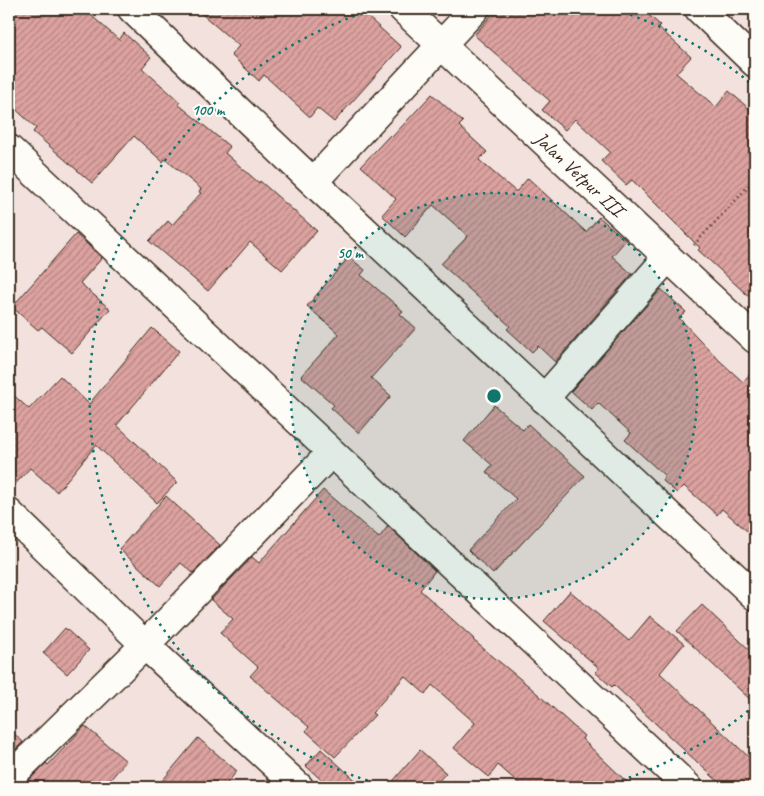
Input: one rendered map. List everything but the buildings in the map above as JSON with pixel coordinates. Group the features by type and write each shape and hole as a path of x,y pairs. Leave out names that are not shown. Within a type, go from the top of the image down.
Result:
{"street":[{"path":"132,9 313,182 755,596"},
{"name":"Jalan Vetpur III","path":"403,9 755,339"},
{"path":"313,182 475,9"},
{"path":"699,9 755,63"},
{"path":"12,158 688,787"},
{"path":"544,398 672,261"},
{"path":"9,778 145,645 331,453"},
{"path":"9,513 145,645 300,787"}],"path":[{"path":"672,261 755,179"}]}
